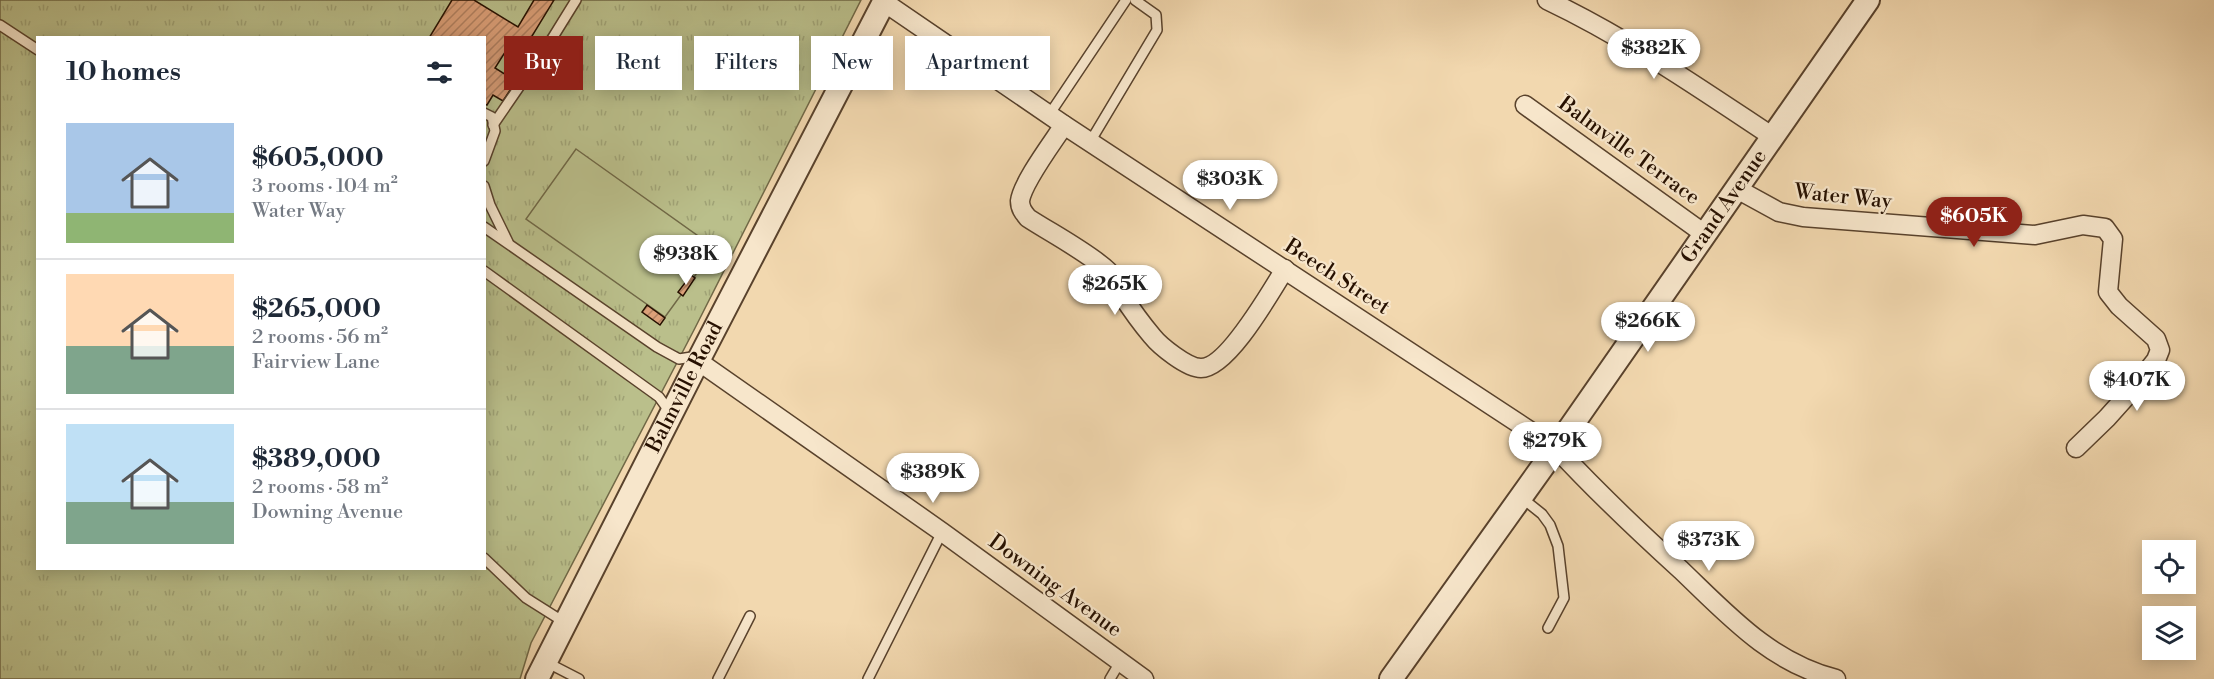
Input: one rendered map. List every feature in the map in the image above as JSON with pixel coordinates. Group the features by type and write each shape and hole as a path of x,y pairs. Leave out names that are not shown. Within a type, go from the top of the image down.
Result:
{"street":[{"path":"1547,0 1614,34 1773,137"},
{"name":"Grand Avenue","path":"1390,679 1557,448 1868,0"},
{"name":"Beech Street","path":"885,1 1064,125 1557,448 1601,496 1744,630 1783,659 1812,673 1836,679"},
{"name":"Balmville Road","path":"541,670 671,413 885,1"},
{"name":"Balmville Terrace","path":"1525,105 1706,235"},
{"path":"1064,125 1024,186 1020,199 1021,209 1028,218 1110,273 1121,294 1153,338 1173,354 1194,367 1203,368 1218,361 1232,347 1260,309 1285,269"},
{"name":"Water Way","path":"1737,189 1779,212 1803,217 2035,235 2083,225 2104,228 2113,239 2108,292 2119,306 2156,339 2160,350 2156,360 2133,389 2076,448"},
{"name":"Downing Avenue","path":"699,359 1144,679"}],"lane":[{"path":"494,125 576,0"},
{"path":"1049,115 1126,0"},
{"path":"1090,142 1157,30 1156,15 1135,0"},
{"path":"0,25 36,49"},
{"path":"486,113 492,117 495,131 486,156"},
{"path":"486,192 510,244"},
{"path":"486,228 657,347 679,359 699,359"},
{"path":"486,272 659,397 671,413"},
{"path":"1521,497 1542,514 1550,525 1558,546 1564,598 1548,628"},
{"path":"868,679 942,532"},
{"path":"486,560 526,598 565,623"},
{"path":"718,679 750,616"},
{"name":"Downing Avenue","path":"1110,679 1120,662"},
{"path":"541,670 579,679"}],"green space":[{"path":"0,0 861,0 843,36 811,36 811,90 815,90 531,643 520,679 0,679"},
{"path":"576,149 715,248 665,317 526,219"}],"building":[{"path":"452,0 474,0 518,27 534,0 554,0 532,36 504,36 504,54 495,68 504,74 504,90 510,90 503,101 493,95 487,105 486,36 430,36"},
{"path":"691,275 695,278 683,296 678,292"},
{"path":"647,305 665,318 660,325 642,312"}]}
